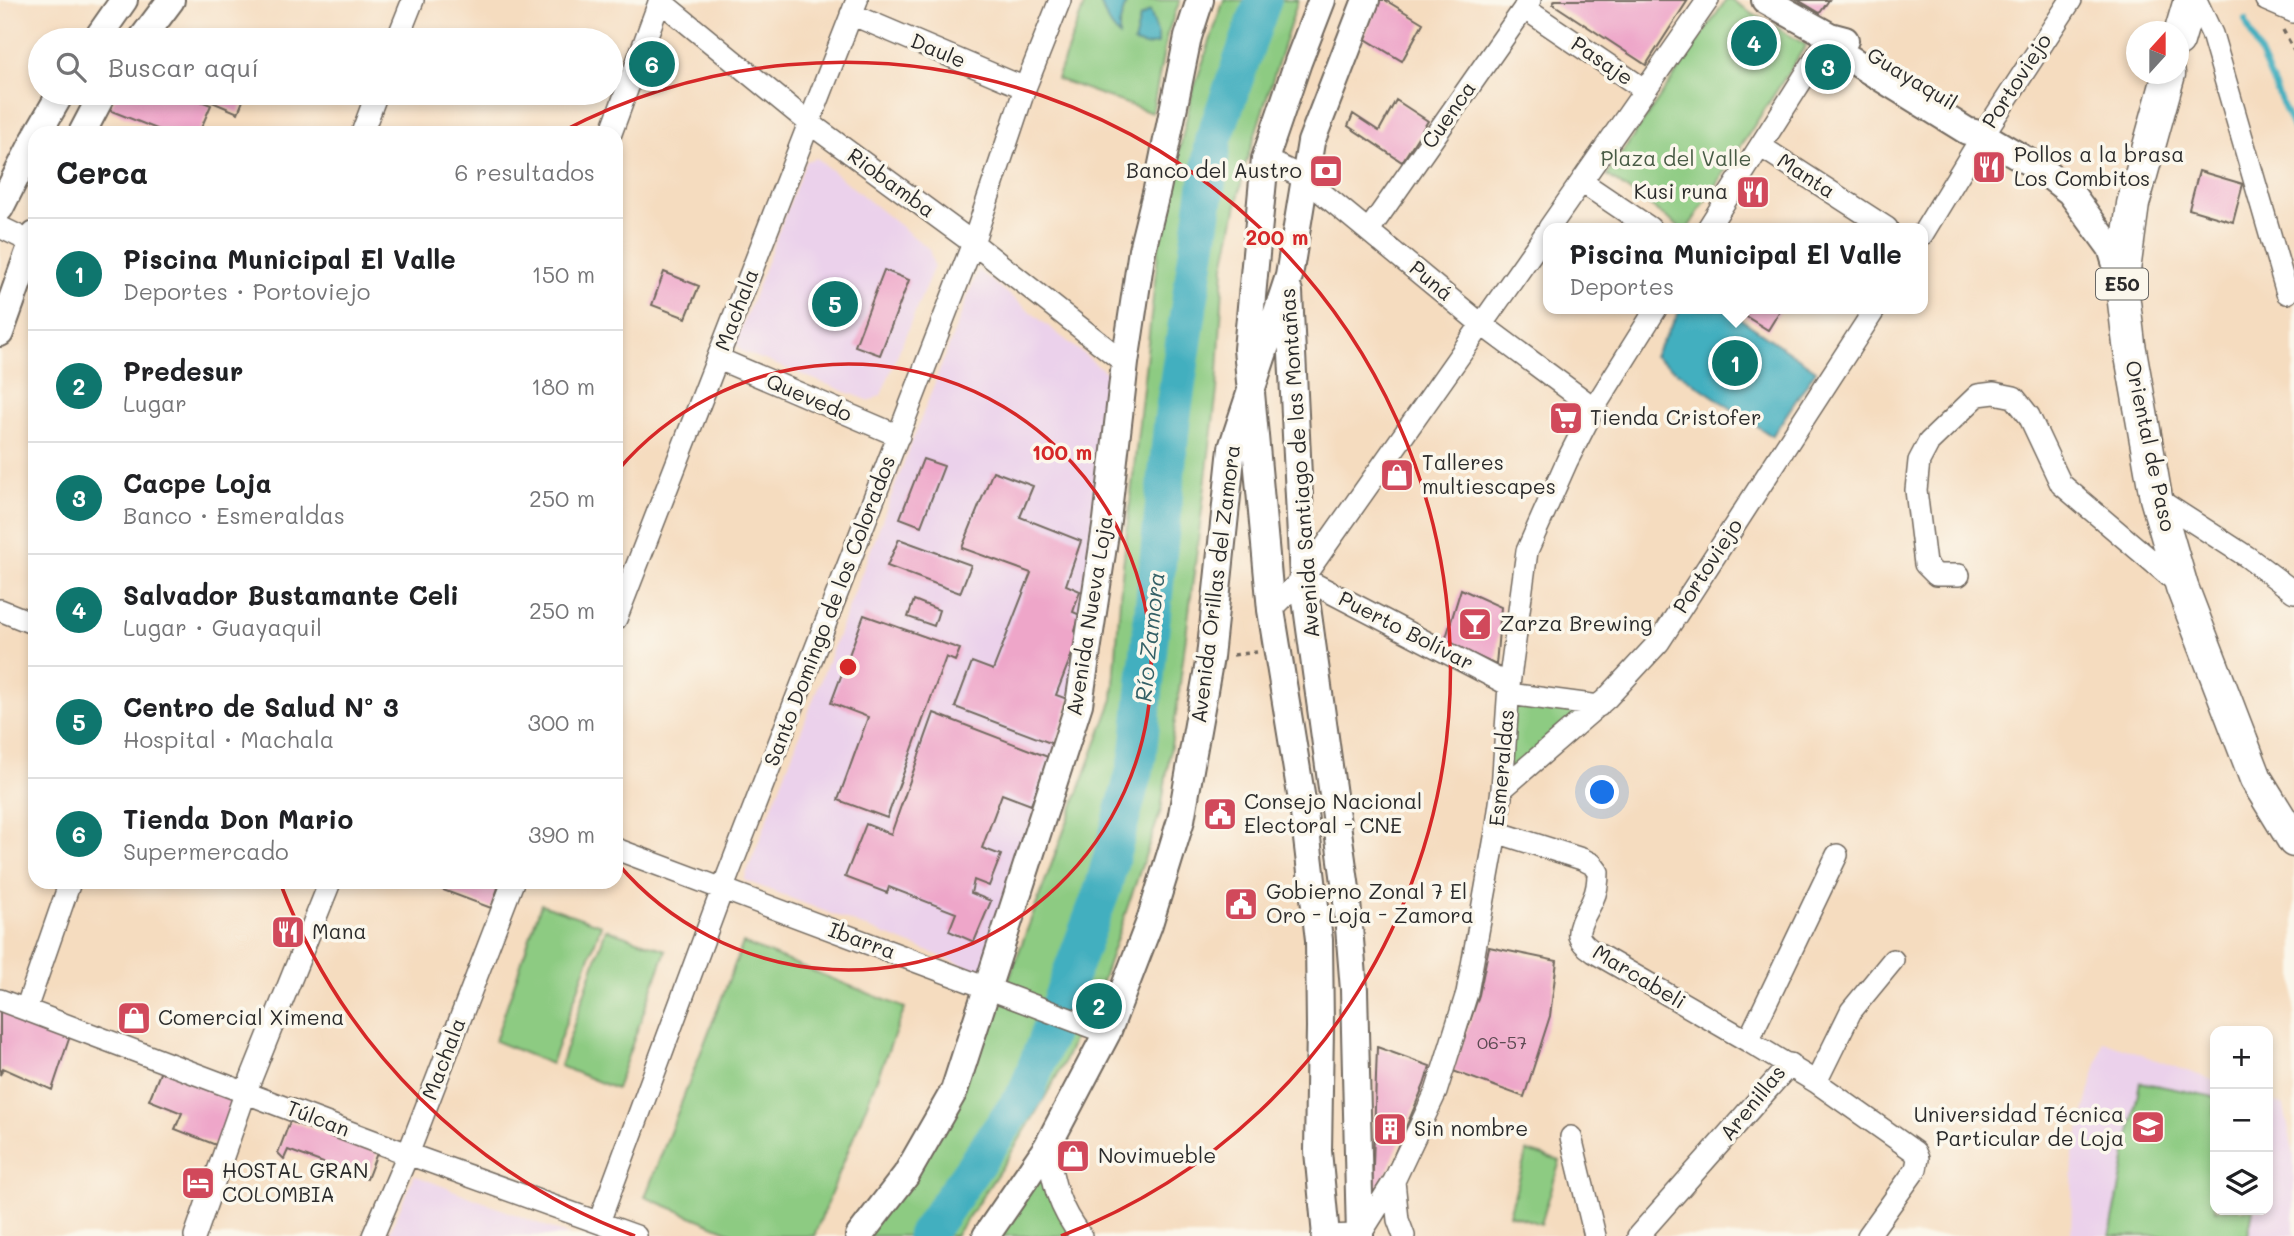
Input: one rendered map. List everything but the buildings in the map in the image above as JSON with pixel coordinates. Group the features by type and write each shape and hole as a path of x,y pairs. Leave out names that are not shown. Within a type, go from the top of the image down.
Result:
{"highway":[{"path":"2184,21 2190,0"},
{"name":"Oriental de Paso","path":"2166,84 2133,204 2122,285 2129,344 2156,498 2182,587 2256,779 2294,841"}],"main road":[{"path":"104,28 124,0"},
{"path":"150,28 171,0"},
{"name":"Avenida Nueva Loja","path":"859,1236 906,1175 954,1091 997,991 1079,704 1107,520 1125,363 1142,250 1188,37 1200,0"},
{"name":"Avenida Orillas del Zamora","path":"1250,390 1247,349 1265,159 1322,0"},
{"name":"Avenida Orillas del Zamora","path":"986,1236 1047,1147 1098,1030 1149,925 1181,820 1210,657 1231,448 1289,276 1311,142 1366,0"},
{"name":"Guayaquil","path":"1765,0 1830,36 1839,52 1967,131 1983,135 2039,168 2070,192 2111,248 2122,285"},
{"path":"42,126 54,105"},
{"path":"86,126 97,105"},
{"path":"0,208 28,153"},
{"path":"0,333 28,256"},
{"name":"Avenida Santiago de las Montañas","path":"1289,276 1303,578 1346,889 1354,990 1360,1236"},
{"name":"Avenida Santiago de las Montañas","path":"1250,390 1271,610 1304,813 1319,940 1318,1151 1325,1236"}],"street":[{"path":"402,28 413,0"},
{"path":"623,100 660,0"},
{"name":"Riobamba","path":"660,0 808,122 973,243 1125,363"},
{"name":"Santo Domingo de los Colorados","path":"599,1222 722,890 973,243 1025,88 1060,0"},
{"path":"1552,223 1708,0"},
{"path":"2196,0 2212,34 2287,293"},
{"path":"2266,0 2294,12"},
{"name":"Pasaje","path":"1527,4 1645,90"},
{"name":"Cuenca","path":"1369,230 1527,4"},
{"name":"Portoviejo","path":"1928,225 2060,4"},
{"name":"Daule","path":"854,7 1025,88"},
{"name":"Machala","path":"623,602 854,7"},
{"path":"1711,223 1830,36"},
{"path":"365,126 372,105"},
{"path":"614,126 621,105"},
{"name":"Manta","path":"1760,146 1879,223"},
{"name":"Puná","path":"1265,159 1304,178 1481,324 1594,408"},
{"path":"1582,182 1643,223"},
{"path":"0,227 28,238"},
{"path":"1271,610 1303,578 1543,236"},
{"name":"Esmeraldas","path":"1360,1236 1394,1181 1436,1091 1467,993 1502,789 1509,689 1527,551 1594,408 1653,314"},
{"name":"Portoviejo","path":"1502,789 1599,706 1659,642 1872,314"},
{"name":"Quevedo","path":"719,359 899,436"},
{"path":"1959,575 1936,575 1925,564 1916,490 1919,461 1929,442 1978,396 1994,393 2014,397 2029,416 2061,484 2182,587"},
{"path":"2156,498 2246,556 2294,592"},
{"name":"Puerto Bolívar","path":"1303,578 1509,689 1599,706"},
{"path":"0,610 28,621"},
{"name":"Marcabeli","path":"1496,832 1591,864 1598,872 1598,881 1594,898 1578,934 1583,943 1594,952 1748,1041"},
{"name":"Ibarra","path":"623,852 1098,1030"},
{"name":"Arenillas","path":"1638,1236 1790,1064 1748,1041 1837,855"},
{"path":"26,1009 67,889"},
{"path":"195,1236 246,1091 327,889"},
{"name":"Machala","path":"373,1236 408,1154 510,889"},
{"path":"1816,1082 1852,1011 1893,960"},
{"name":"Túlcan","path":"0,1000 408,1154 636,1236"},
{"path":"1790,1064 1915,1153 1918,1159 1916,1169 1868,1236"},
{"path":"1571,1137 1595,1236"},
{"path":"1047,1147 1057,1196 1067,1219 1081,1236"},
{"path":"1394,1181 1398,1220 1404,1236"},
{"path":"1325,1236 1360,1236"}],"path":[{"path":"1210,657 1278,650"}],"shaded area":[{"path":"816,158 929,249 934,266 881,395 870,401 741,351 736,342 806,161"},
{"path":"978,270 1116,380 1078,676 984,973 744,880"},
{"name":"Universidad Técnica Particular de Loja","path":"2103,1041 2210,1079 2210,1215 2273,1215 2273,1102 2284,1106 2294,1156 2294,1236 2071,1236 2073,1155"},
{"path":"414,1175 571,1236 388,1236"}],"green space":[{"path":"1086,0 1180,0 1167,35 1152,113 1057,79"},
{"path":"1224,0 1298,0 1245,166 1224,266 1217,391 1177,707 1161,810 1102,981 1089,1002 1061,1068 1011,1154 955,1236 863,1236 944,1129 999,1005 1113,699 1121,584 1160,235 1192,94"},
{"name":"Plaza del Valle","path":"1726,0 1731,0 1806,45 1691,223 1674,223 1607,175"},
{"path":"1509,694 1599,706 1502,789"},
{"path":"541,904 601,925 551,1064 495,1041"},
{"path":"606,929 666,950 616,1089 560,1066"},
{"path":"743,943 905,1008 814,1236 739,1236 645,1197"},
{"path":"2140,1082 2210,1096 2210,1215 2252,1215 2248,1236 2110,1236"},
{"path":"1047,1147 1081,1236 986,1236"},
{"path":"1527,1151 1560,1161 1541,1224 1509,1214"}],"water":[{"path":"1099,0 1127,0 1119,26 1119,36 1108,22"},
{"path":"1150,11 1158,35 1158,44 1145,46 1134,43 1140,18"},
{"path":"1678,314 1733,314 1816,370 1772,436 1654,356"}],"waterway":[{"name":"Río Zamora","path":"925,1236 1026,1093 1103,888 1138,757 1172,421 1214,138 1263,0"},
{"path":"2245,20 2294,130"}],"place":[{"name":"Salvador Bustamante Celi","path":"1754,43"},
{"name":"Tienda Don Mario","path":"652,64"},
{"name":"Cacpe Loja","path":"1828,67"},
{"name":"Pollos a la brasa Los Combitos","path":"1989,167"},
{"name":"Banco del Austro","path":"1326,171"},
{"name":"Kusi runa","path":"1753,192"},
{"name":"Centro de Salud Nº 3","path":"835,304"},
{"name":"Piscina Municipal El Valle","path":"1735,363"},
{"name":"Tienda Cristofer","path":"1566,418"},
{"name":"Talleres multiescapes","path":"1397,475"},
{"name":"Zarza Brewing","path":"1475,624"},
{"name":"Consejo Nacional Electoral - CNE","path":"1220,814"},
{"name":"Gobierno Zonal 7 El Oro - Loja - Zamora","path":"1241,904"},
{"name":"Mana","path":"288,932"},
{"name":"Predesur","path":"1099,1006"},
{"name":"Comercial Ximena","path":"134,1018"},
{"name":"Universidad Técnica Particular de Loja","path":"2148,1127"},
{"name":"Sin nombre","path":"1390,1129"},
{"name":"Novimueble","path":"1073,1156"},
{"name":"HOSTAL GRAN COLOMBIA","path":"198,1183"}]}
